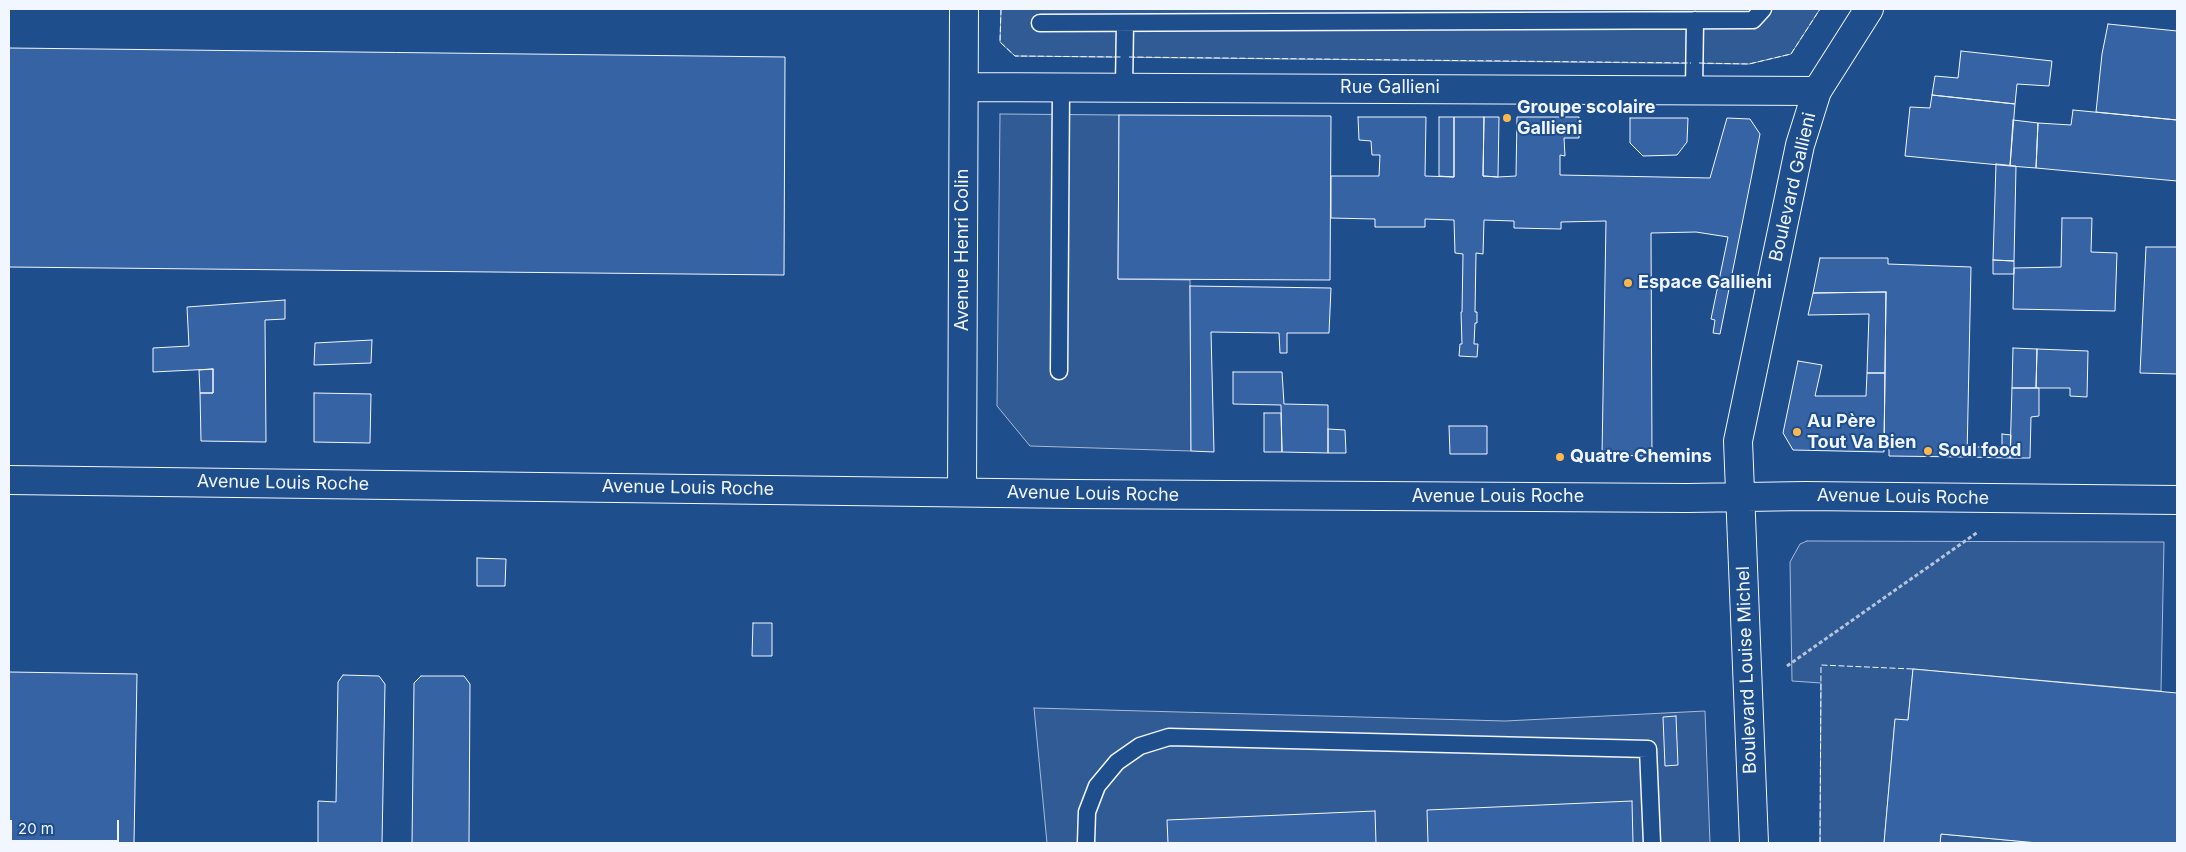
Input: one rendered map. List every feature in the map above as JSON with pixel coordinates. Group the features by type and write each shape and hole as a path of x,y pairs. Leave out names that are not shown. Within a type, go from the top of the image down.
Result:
{"main road":[{"name":"Avenue Henri Colin","path":"962,492 964,9"},
{"name":"Boulevard Gallieni","path":"1740,497 1738,441 1800,145 1817,90 1869,9"},
{"name":"Rue Gallieni","path":"964,87 1817,90"},
{"name":"Avenue Louis Roche","path":"9,480 962,492 2177,500"},
{"name":"Boulevard Louise Michel","path":"1740,497 1754,843"}],"lane":[{"path":"1040,23 1753,20 1763,9"},
{"path":"1694,90 1695,20"},
{"path":"1124,87 1125,23"},
{"path":"1059,371 1061,87"},
{"path":"1086,843 1087,812 1097,786 1117,762 1140,746 1169,737 1648,749 1652,843"}],"path":[{"path":"1787,666 1980,530"}],"shaded area":[{"path":"1001,9 1820,9 1791,54 1749,64 1015,56 1000,42"},
{"path":"1000,114 1119,115 1118,279 1190,280 1191,451 1030,446 997,406"},
{"path":"1807,541 2164,542 2161,691 1913,669 1908,720 1895,720 1884,843 1820,843 1821,683 1792,681 1790,562 1800,544"},
{"path":"1034,708 1505,721 1705,711 1710,843 1047,843"},
{"path":"1941,834 2038,843 1940,843"}],"building":[{"path":"2108,24 2177,31 2177,120 2096,112 2102,54"},
{"path":"9,48 785,57 784,275 9,267"},
{"path":"1961,51 2052,61 2049,86 2017,84 2015,104 1932,95 1935,76 1958,78"},
{"path":"1932,95 2015,104 2010,166 1905,156 1910,107 1930,108"},
{"path":"2073,110 2177,120 2177,181 2036,168 2038,123 2071,125"},
{"path":"1119,115 1331,116 1330,280 1118,279"},
{"name":"Espace Gallieni","path":"1358,117 1426,117 1425,176 1454,177 1454,117 1484,117 1483,176 1498,177 1516,176 1517,117 1579,117 1579,138 1564,138 1565,156 1560,155 1560,175 1710,178 1727,118 1750,119 1760,134 1720,334 1713,333 1715,320 1711,319 1728,237 1696,232 1651,233 1652,456 1602,455 1606,221 1561,222 1561,229 1514,228 1514,221 1484,220 1483,254 1476,253 1475,312 1477,312 1477,323 1475,323 1474,344 1478,344 1477,357 1459,356 1460,344 1462,344 1463,254 1455,253 1454,220 1425,219 1425,227 1375,227 1375,219 1331,218 1331,176 1379,176 1380,155 1372,155 1371,141 1359,140"},
{"path":"1439,117 1454,117 1454,177 1439,176"},
{"path":"1484,117 1499,117 1498,177 1483,176"},
{"path":"1630,118 1688,118 1687,142 1677,155 1643,156 1630,143"},
{"path":"2013,120 2038,123 2036,168 2010,166"},
{"path":"1996,164 2016,166 2014,261 1993,260"},
{"path":"2062,218 2092,218 2091,252 2117,253 2115,311 2013,309 2014,268 2061,267"},
{"path":"2146,247 2177,247 2177,374 2140,373"},
{"path":"1820,258 1888,258 1888,264 1971,267 1967,457 1889,456 1889,447 1884,447 1886,292 1813,293"},
{"path":"1993,260 2014,261 2014,274 1993,274"},
{"path":"1190,286 1331,288 1329,333 1287,333 1287,353 1280,353 1279,333 1211,332 1214,452 1191,451"},
{"path":"1886,292 1885,373 1867,373 1869,314 1808,315 1813,293"},
{"path":"285,300 285,319 265,320 266,442 201,441 200,393 213,393 213,369 153,372 153,348 189,346 187,307"},
{"path":"372,340 371,363 314,365 315,343"},
{"path":"2013,348 2037,349 2036,388 2012,388"},
{"path":"2037,349 2088,351 2087,397 2070,396 2070,388 2036,388"},
{"path":"1798,361 1822,365 1815,396 1866,396 1867,373 1885,373 1884,452 1793,450 1783,433"},
{"path":"213,369 213,393 200,393 199,370"},
{"path":"1233,372 1282,372 1284,404 1328,405 1328,453 1282,452 1281,405 1233,404"},
{"path":"2012,388 2039,388 2039,416 2031,417 2030,458 2010,458"},
{"path":"314,393 371,394 370,443 314,442"},
{"path":"1264,413 1281,413 1282,452 1264,452"},
{"path":"1449,426 1487,426 1487,454 1450,454"},
{"path":"1328,429 1345,430 1346,453 1328,453"},
{"path":"2002,434 2011,435 2010,458 1967,457 1967,447 2002,447"},
{"path":"477,558 506,559 505,586 477,586"},
{"path":"753,623 772,623 772,656 752,656"},
{"path":"1913,669 2177,693 2177,843 2038,843 1941,834 1940,843 1884,843 1895,719 1908,720"},
{"path":"9,672 137,674 134,843 9,843"},
{"path":"343,675 379,676 385,684 382,843 318,843 318,801 336,802 338,682"},
{"path":"421,676 464,676 470,684 469,843 412,843 414,683"},
{"path":"1676,716 1678,765 1665,766 1663,717"},
{"path":"1632,801 1633,843 1428,843 1427,810"},
{"path":"1375,811 1376,843 1168,843 1167,820"}],"fence":[{"path":"1001,9 1000,42 1015,56 1121,57"},
{"path":"1699,63 1749,64 1791,54 1820,9"},
{"path":"1129,57 1691,63"},
{"path":"1820,843 1821,665 1913,669"}],"place":[{"name":"Groupe scolaire Gallieni","path":"1507,118"},
{"name":"Espace Gallieni","path":"1628,283"},
{"name":"Au Père Tout Va Bien","path":"1797,432"},
{"name":"Soul food","path":"1928,451"},
{"name":"Quatre Chemins","path":"1560,457"}]}
